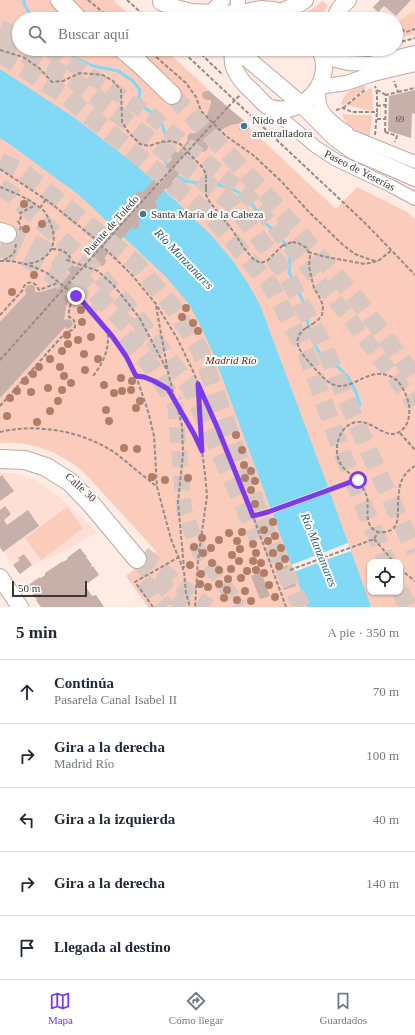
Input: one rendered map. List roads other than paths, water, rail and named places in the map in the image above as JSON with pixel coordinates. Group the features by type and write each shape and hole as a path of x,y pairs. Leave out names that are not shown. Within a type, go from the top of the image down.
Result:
{"highway":[{"path":"60,0 71,12"},
{"path":"130,56 172,95"},
{"path":"0,459 25,460 46,467 70,482 92,505 136,560"}],"main road":[{"path":"211,12 224,0"},
{"path":"160,1 179,10 211,12 261,9 279,10 299,4 305,0"},
{"path":"338,12 348,0"},
{"path":"160,1 175,12"},
{"path":"403,53 415,53"},
{"path":"233,56 234,68 243,81 270,108 289,109 302,104 311,97 319,87 324,65 323,56"},
{"name":"Paseo de Yeserías","path":"243,56 302,104 335,138 353,151 415,178"},
{"path":"331,56 348,63 364,56"},
{"path":"319,87 346,82 415,64"},
{"path":"0,577 20,607"}],"street":[{"name":"Paseo de Yeserías","path":"319,87 320,105 325,113 340,128 356,138"},
{"name":"Paseo de Yeserías","path":"270,108 316,147 336,160 415,199"},
{"name":"Paseo de Yeserías","path":"326,129 356,138 415,162"}],"water":[{"name":"Río Manzanares","path":"0,69 75,118 137,166 213,237 233,261 260,305 371,607 307,607 213,353 189,304 166,277 79,195 0,138"}],"waterway":[{"path":"24,0 24,4 29,12"},
{"path":"74,56 93,66 118,71 133,81 140,90 139,98 145,108 160,119 165,133"},
{"path":"162,147 164,158 169,168"},
{"path":"174,174 185,181 216,184 233,189 247,198 262,220 286,245 290,260 289,272 308,312 307,320 311,337 325,360 338,367 348,377 356,392 360,405"}],"tunnel":[{"path":"0,29 12,33"},
{"path":"0,42 12,48"},
{"path":"0,54 66,96 213,218 271,286 306,352 343,455 386,559"},
{"path":"28,56 70,77 234,205 286,274 324,347 366,445 415,552"},
{"path":"60,56 152,116 252,200 347,315 415,405"},
{"path":"172,95 264,192 360,303 415,377"},
{"path":"0,161 24,173 135,262 173,307 200,350 268,536 302,607"},
{"path":"0,187 11,194 90,265 128,306 190,387 258,538"},
{"path":"7,234 32,243 58,258 144,342"},
{"path":"0,248 25,257 66,284 98,310"},
{"path":"125,336 152,367 175,403"},
{"path":"175,403 184,510 199,551 240,607"},
{"path":"143,554 178,584 209,607"},
{"path":"137,559 185,607"},
{"path":"143,581 166,607"},
{"path":"402,595 408,607"}],"place":[{"name":"Nido de ametralladora","path":"244,126"},
{"name":"Santa María de la Cabeza","path":"143,214"}],"park label":[{"name":"Madrid Río","path":"231,360"}]}
